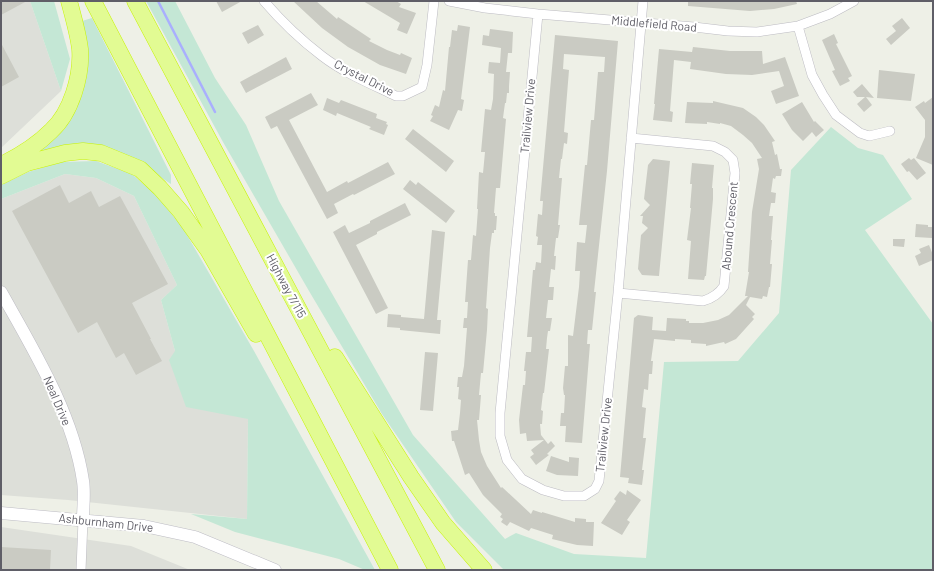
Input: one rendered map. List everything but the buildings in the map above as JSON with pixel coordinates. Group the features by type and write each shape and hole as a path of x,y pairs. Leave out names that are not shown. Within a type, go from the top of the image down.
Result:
{"highway":[{"path":"1,165 14,159 52,131 64,114 73,95 79,74 80,49 74,17 69,1"},
{"path":"93,1 390,570"},
{"name":"Highway 7/115","path":"135,1 437,570"},
{"path":"1,176 27,162 65,152 83,151 101,152 140,169 160,188 181,212 208,250 286,384 304,403"},
{"path":"248,214 277,253 319,331 411,477 444,523 484,570"}],"street":[{"name":"Crystal Drive","path":"264,1 279,18 322,57 343,70 396,96 403,96 422,87 427,64 434,1"},
{"name":"Middlefield Road","path":"449,1 484,8 538,14 728,31 757,32 798,26 830,14 854,1"},
{"name":"Trailview Drive","path":"538,14 500,413 500,436 507,460 522,479 543,490 564,496 584,496 595,489 599,481 632,138 642,1"},
{"path":"798,26 812,75 823,96 836,115 860,133 870,136 890,131"},
{"name":"Abound Crescent","path":"618,293 703,301 712,298 721,292 724,286 735,173 733,160 725,152 713,146 632,138"},
{"name":"Neal Drive","path":"1,292 39,360 62,410 76,450 83,482 83,520"},
{"name":"Ashburnham Drive","path":"1,513 144,526 195,537 275,570"},
{"path":"81,570 83,520"}],"shaded area":[{"path":"1,1 30,1 61,91 1,148"},
{"path":"65,174 96,178 134,196 177,285 161,300 175,351 248,419 247,519 68,500 1,495 1,199"},
{"path":"1,527 131,546 190,570 1,570"}],"green space":[{"path":"30,1 54,1 70,59 61,91"},
{"path":"146,1 175,1 215,78 246,125 279,201 413,435 505,539 516,533 574,554 646,558 664,362 738,361 779,313 791,170 831,127 858,148 883,155 912,199 865,230 933,324 933,570 504,570 456,522 382,414 223,142"},
{"path":"92,18 171,175 171,184 126,155 46,154 40,147 78,105 88,67 82,21"},
{"path":"96,161 132,174 158,197 183,228 254,351 375,570 365,570 339,559 235,532 191,514 247,519 248,419 186,407 169,360 175,351 161,300 177,285 134,196 96,178 65,174 1,199 1,185 28,172 61,162"}],"waterway":[{"path":"158,1 215,112"}]}
